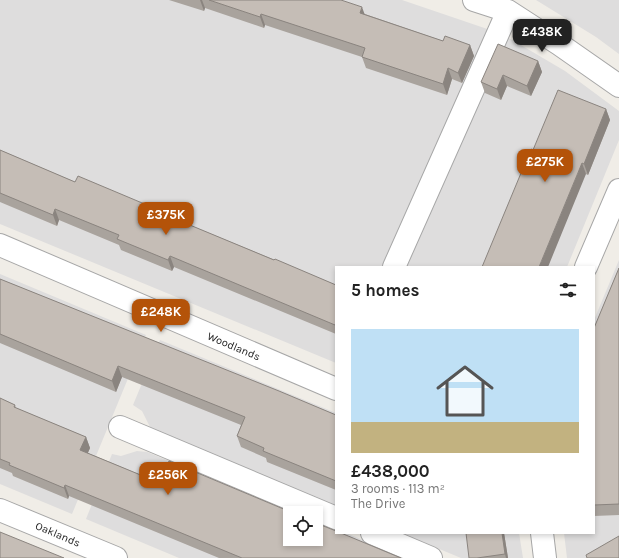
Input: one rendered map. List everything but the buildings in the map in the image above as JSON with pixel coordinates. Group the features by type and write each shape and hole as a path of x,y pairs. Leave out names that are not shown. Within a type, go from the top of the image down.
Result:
{"street":[{"path":"474,0 508,11 559,44 619,86"},
{"path":"394,266 508,11"},
{"path":"586,266 619,190"},
{"name":"Woodlands","path":"0,245 335,389"},
{"path":"120,427 335,518"},
{"name":"Oaklands","path":"0,510 116,558"},
{"path":"374,534 431,558"},
{"path":"542,534 545,558"}],"shaded area":[{"path":"0,0 402,0 502,34 565,71 619,111 619,140 567,266 335,266 335,363 0,224"},
{"path":"536,0 619,0 619,54 596,37"},
{"path":"619,260 619,558 567,558 564,534 595,534 595,318"},
{"path":"0,274 146,335 72,514 0,484"},
{"path":"160,340 335,413 335,507 155,432 150,427 142,411 133,405"},
{"path":"137,451 147,452 283,507 283,546 323,546 323,524 335,529 335,534 348,534 407,558 179,558 86,519 112,454 121,456"},
{"path":"403,534 519,534 523,558 461,558"}]}
